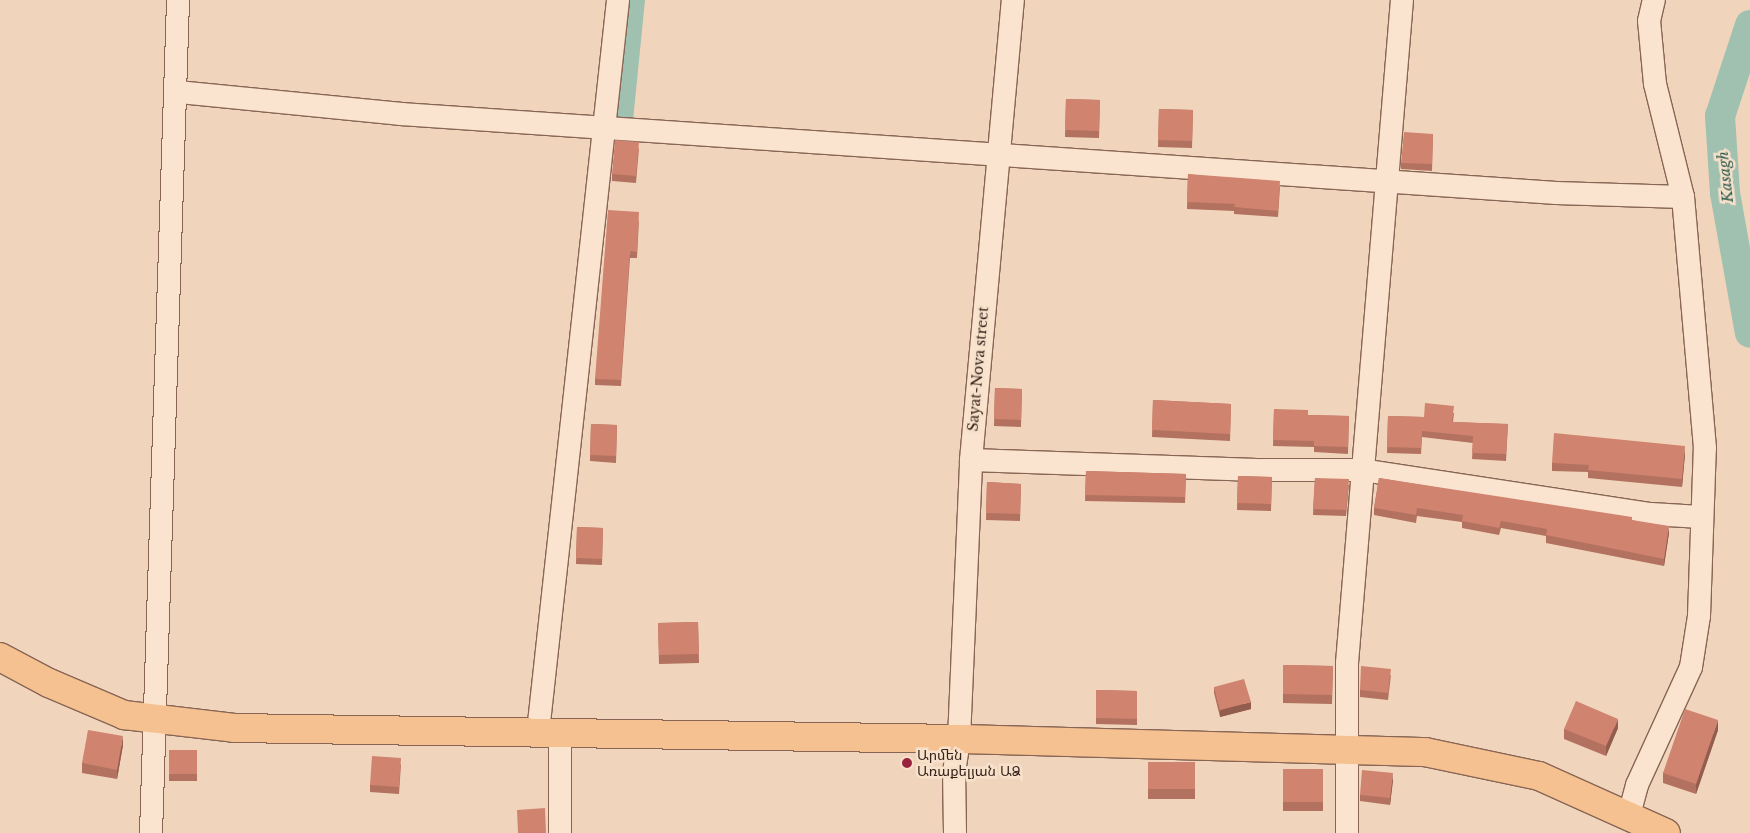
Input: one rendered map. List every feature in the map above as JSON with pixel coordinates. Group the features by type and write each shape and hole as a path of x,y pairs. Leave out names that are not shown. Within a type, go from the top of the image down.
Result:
{"main road":[{"path":"0,657 49,683 124,715 234,728 959,739 1425,752 1482,762 1539,776 1666,833"}],"street":[{"path":"150,833 154,719 160,636 168,273 178,92 178,0"},
{"path":"560,833 549,732 618,0"},
{"name":"Sayat-Nova street","path":"956,833 954,772 959,739 971,460 997,154 1014,0"},
{"path":"1346,833 1349,750 1347,663 1402,0"},
{"path":"1629,815 1638,785 1691,667 1700,616 1701,517 1705,448 1683,197 1655,84 1649,21 1654,0"},
{"path":"178,92 401,114 606,126 1387,182 1683,197"},
{"path":"971,460 1254,470 1362,470 1651,514 1701,517"}],"building":[{"path":"1066,99 1100,100 1099,131 1065,130"},
{"path":"1159,109 1193,110 1192,141 1158,140"},
{"path":"1404,132 1433,134 1432,164 1401,163"},
{"path":"615,140 639,142 636,176 612,174"},
{"path":"1188,174 1280,181 1278,211 1234,207 1235,204 1187,202"},
{"path":"608,210 639,212 637,252 630,251 621,380 595,379"},
{"path":"995,388 1022,389 1021,420 994,419"},
{"path":"1153,400 1231,404 1230,434 1152,430"},
{"path":"1425,403 1454,406 1452,422 1508,424 1506,454 1472,453 1473,436 1422,431 1421,448 1387,447 1388,416 1424,417"},
{"path":"1274,409 1308,410 1308,415 1349,416 1348,447 1314,446 1314,441 1273,440"},
{"path":"591,424 617,425 616,456 590,455"},
{"path":"1554,433 1685,446 1682,479 1588,470 1589,465 1552,463"},
{"path":"1086,471 1186,474 1185,497 1085,495"},
{"path":"1238,476 1272,477 1271,504 1237,503"},
{"path":"1315,478 1349,479 1346,510 1313,509"},
{"path":"1379,478 1632,517 1632,520 1669,526 1664,559 1546,535 1547,529 1501,521 1499,528 1462,521 1463,515 1417,508 1416,515 1374,508"},
{"path":"987,482 1021,484 1020,514 986,513"},
{"path":"577,527 603,528 602,559 576,558"},
{"path":"698,622 699,654 659,655 658,623"},
{"path":"1283,665 1333,666 1332,695 1283,694"},
{"path":"1361,666 1391,669 1388,693 1360,690"},
{"path":"1244,679 1251,702 1220,710 1214,687"},
{"path":"1096,690 1137,691 1137,719 1096,718"},
{"path":"1576,701 1618,719 1606,746 1564,729"},
{"path":"1685,709 1718,720 1696,784 1663,773"},
{"path":"88,730 123,736 117,770 82,763"},
{"path":"169,750 197,750 197,774 169,774"},
{"path":"372,756 401,758 399,787 370,785"},
{"path":"1148,762 1195,762 1195,789 1148,789"},
{"path":"1283,769 1323,769 1323,802 1283,802"},
{"path":"1362,770 1393,773 1390,798 1360,795"},
{"path":"545,808 546,833 518,833 517,810"}],"waterway":[{"path":"624,120 636,0"},
{"name":"Kasagh","path":"1750,25 1720,116 1725,193 1750,333"}],"place":[{"name":"Արմեն Առաքելյան ԱՁ","path":"907,763"}]}
